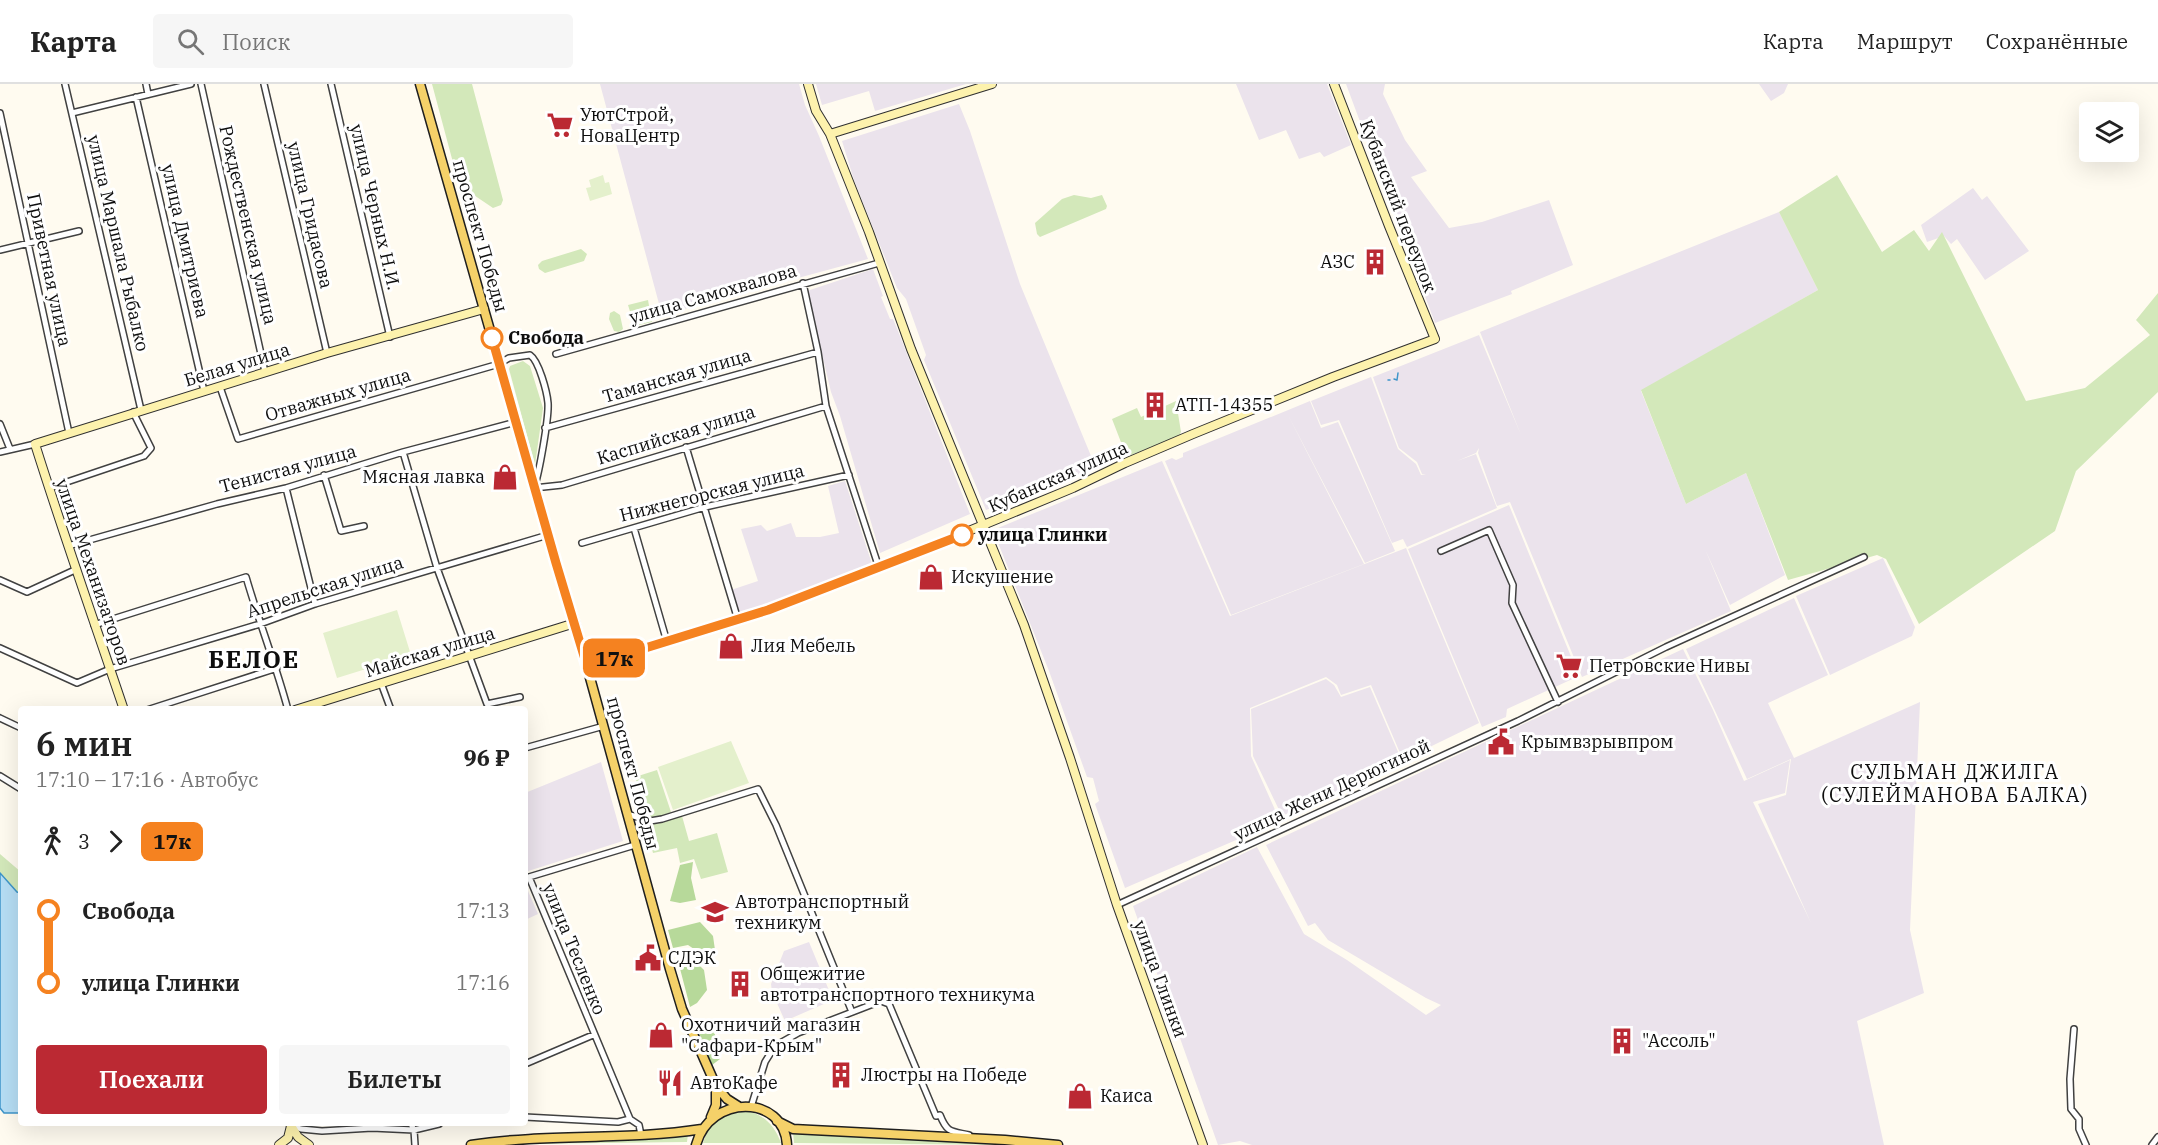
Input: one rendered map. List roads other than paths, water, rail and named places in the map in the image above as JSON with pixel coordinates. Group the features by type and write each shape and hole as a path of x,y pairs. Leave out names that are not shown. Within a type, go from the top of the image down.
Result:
{"main road":[{"name":"проспект Победы","path":"420,84 534,488 575,623 682,1009 716,1086 727,1099 738,1106"},
{"name":"улица Глинки","path":"808,84 818,114 830,134 912,349 1011,590 1041,671 1118,905 1203,1145"},
{"path":"830,134 992,84"},
{"name":"Кубанский переулок","path":"1334,84 1435,339"},
{"name":"Белая улица","path":"35,444 327,353 484,309"},
{"name":"Кубанская улица","path":"587,666 738,620 879,568 1073,488 1192,434 1435,339"},
{"name":"улица Механизаторов","path":"35,444 123,706"},
{"name":"Майская улица","path":"307,706 575,623"},
{"path":"696,1145 716,1105 716,1086"},
{"path":"710,1119 722,1111 738,1106 751,1107 769,1114 777,1121 786,1134 788,1145"},
{"path":"777,1121 793,1129 991,1139 1058,1145"},
{"path":"279,1145 288,1138 290,1126"},
{"path":"291,1126 298,1137 309,1145"},
{"path":"471,1145 515,1140 640,1135 702,1129"}],"street":[{"name":"улица Маршала Рыбалко","path":"49,488 144,456 151,448 137,411 65,84"},
{"path":"146,84 148,94"},
{"path":"72,113 191,84"},
{"name":"Рождественская улица","path":"201,84 266,372"},
{"name":"улица Гридасова","path":"264,84 327,353"},
{"name":"улица Черных Н.И.","path":"331,84 390,337"},
{"name":"улица Дмитриева","path":"136,97 204,391"},
{"name":"Приветная улица","path":"0,113 69,433"},
{"path":"0,250 79,231"},
{"name":"улица Самохвалова","path":"556,354 879,263"},
{"path":"803,284 818,352 826,406 879,568"},
{"name":"Таманская улица","path":"545,428 818,352"},
{"path":"499,364 508,358 525,354 535,359 548,404 534,488"},
{"name":"Отважных улица","path":"220,387 238,440 499,364"},
{"name":"Каспийская улица","path":"534,488 562,484 826,406"},
{"name":"Тенистая улица","path":"68,546 217,504 285,488 403,452 516,422"},
{"path":"0,424 10,449"},
{"name":"Белая улица","path":"0,452 35,444"},
{"path":"686,447 738,620"},
{"path":"403,452 437,568 487,704 520,696"},
{"path":"324,475 341,531 364,525"},
{"name":"Нижнегорская улица","path":"582,543 705,507 849,475"},
{"path":"285,488 315,604"},
{"path":"634,528 667,642"},
{"path":"1441,551 1489,530 1513,585 1512,603 1558,702"},
{"name":"Апрельская улица","path":"0,648 77,683 110,669 260,624 315,604 548,535"},
{"name":"улица Жени Дерюгиной","path":"1118,905 1558,702 1666,647 1864,557"},
{"path":"0,580 27,592 77,569"},
{"path":"94,625 246,577 260,624 277,668 287,706"},
{"path":"159,706 277,668"},
{"path":"381,683 389,706"},
{"path":"0,718 18,727"},
{"path":"528,747 604,726"},
{"path":"0,776 18,787"},
{"path":"626,813 650,821 662,819 758,789 780,834 852,1012"},
{"path":"528,878 635,845"},
{"name":"улица Тесленко","path":"528,880 630,1119 639,1125 640,1135"},
{"path":"751,1107 765,1062 775,1046 798,1033 881,1001 889,1004 936,1116 940,1114 944,1127 948,1131 991,1139"},
{"path":"2074,1029 2070,1079 2071,1110 2079,1119 2079,1129 2086,1145"},
{"name":"улица Тесленко","path":"528,1063 593,1035"},
{"path":"528,1117 618,1122 630,1119"},
{"path":"293,1126 322,1131 371,1126 414,1130 431,1126"},
{"path":"412,1126 415,1145"},
{"path":"2152,1145 2158,1137"}],"water":[{"path":"0,873 18,892 18,1113 4,1113 0,1108"}],"waterway":[{"path":"1394,379 1397,380 1398,373"}],"place":[{"name":"УютСтрой, НоваЦентр","path":"560,125"},
{"name":"АЗС","path":"1375,262"},
{"name":"Свобода","path":"492,338"},
{"name":"АТП-14355","path":"1155,405"},
{"name":"Мясная лавка","path":"505,477"},
{"name":"улица Глинки","path":"962,535"},
{"name":"Искушение","path":"931,577"},
{"name":"Лия Мебель","path":"731,646"},
{"name":"Петровские Нивы","path":"1569,666"},
{"name":"Крымвзрывпром","path":"1501,742"},
{"name":"Автотранспортный техникум","path":"715,912"},
{"name":"СДЭК","path":"648,958"},
{"name":"Общежитие автотранспортного техникума","path":"740,984"},
{"name":"Охотничий магазин \"Сафари-Крым\"","path":"661,1035"},
{"name":"\"Ассоль\"","path":"1622,1041"},
{"name":"Люстры на Победе","path":"841,1075"},
{"name":"АвтоКафе","path":"670,1083"},
{"name":"Каиса","path":"1080,1096"}],"district":[{"name":"БЕЛОЕ","path":"254,660"},
{"name":"СУЛЬМАН ДЖИЛГА (СУЛЕЙМАНОВА БАЛКА)","path":"1955,784"}]}
